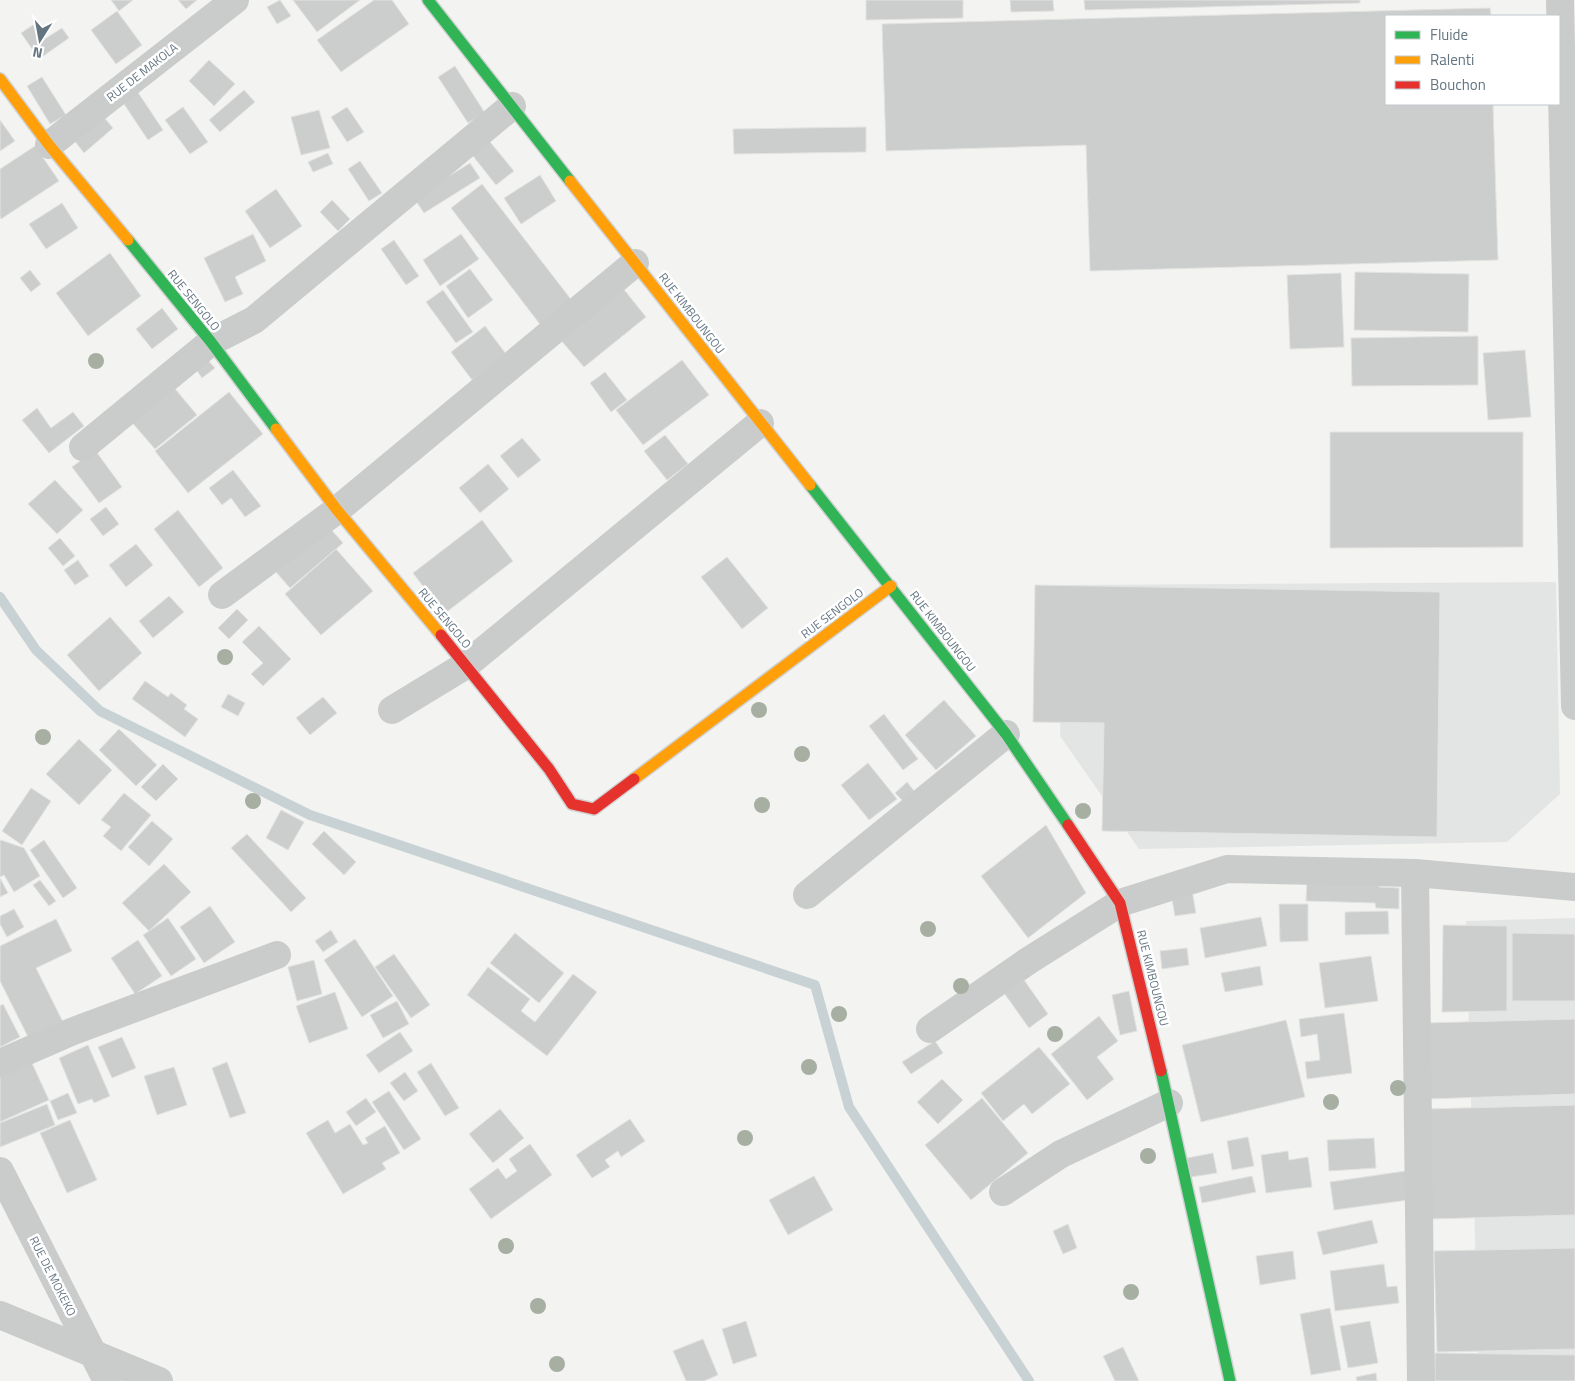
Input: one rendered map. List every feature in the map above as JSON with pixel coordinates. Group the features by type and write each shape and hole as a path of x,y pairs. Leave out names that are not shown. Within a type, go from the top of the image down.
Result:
{"street":[{"name":"RUE DE MAKOLA","path":"49,145 236,0"},
{"name":"RUE KIMBOUNGOU","path":"428,0 1006,734 1120,903 1169,1103 1230,1381"},
{"path":"1560,0 1568,48 1575,706"},
{"name":"RUE SENGOLO","path":"0,79 49,145 211,342 337,510 466,665 549,769 572,804 594,809 891,586"},
{"path":"83,447 211,342 254,320 512,106"},
{"path":"222,595 337,510 635,264"},
{"path":"392,710 466,665 760,423"},
{"path":"807,895 1006,734"},
{"path":"930,1029 1028,961 1120,903 1227,869 1415,873 1575,887"},
{"path":"1415,873 1421,1381"},
{"path":"0,1063 71,1032 277,956"},
{"path":"1003,1192 1061,1154 1169,1103"},
{"name":"RUE DE MOKEKO","path":"0,1171 107,1381"},
{"path":"0,1315 159,1381"}],"shaded area":[{"path":"1556,582 1560,794 1507,842 1139,849 1060,736 1064,585"},
{"path":"1575,918 1575,1381 1479,1381 1466,921"}],"building":[{"path":"111,0 133,0 119,11"},
{"path":"178,0 197,0 186,9"},
{"path":"280,0 291,16 277,24 267,7"},
{"path":"293,0 360,0 317,32"},
{"path":"374,0 392,0 409,24 341,72 317,40"},
{"path":"866,0 963,0 963,18 866,20"},
{"path":"1010,0 1053,0 1054,11 1011,12"},
{"path":"1084,0 1360,0 1360,3 1085,10"},
{"path":"1490,8 1491,15 1385,15 1385,105 1493,105 1498,260 1090,271 1086,145 886,151 882,24"},
{"path":"117,11 142,45 116,64 91,30"},
{"path":"33,25 43,40 62,28 69,38 39,59 21,33"},
{"path":"209,60 235,84 214,106 189,81"},
{"path":"455,66 485,113 468,123 438,77"},
{"path":"42,77 66,115 50,124 27,86"},
{"path":"244,90 255,102 220,132 209,120"},
{"path":"137,91 163,130 148,140 122,101"},
{"path":"183,107 208,142 190,154 165,120"},
{"path":"347,107 364,132 347,142 331,117"},
{"path":"319,110 330,148 301,155 291,117"},
{"path":"102,115 113,128 84,153 73,139"},
{"path":"0,120 15,141 0,151"},
{"path":"866,127 866,152 734,154 733,129"},
{"path":"486,137 514,171 496,185 469,151"},
{"path":"35,146 59,181 1,219 0,169"},
{"path":"328,153 333,164 313,172 308,162"},
{"path":"360,161 382,193 369,201 348,169"},
{"path":"470,163 480,178 424,213 414,198"},
{"path":"540,175 556,201 521,224 504,198"},
{"path":"482,184 573,302 542,327 451,208"},
{"path":"276,189 302,226 270,248 245,211"},
{"path":"332,200 350,219 338,231 320,212"},
{"path":"62,203 78,228 46,249 29,224"},
{"path":"253,234 266,261 235,277 243,294 225,302 204,258"},
{"path":"461,234 479,259 440,286 423,260"},
{"path":"394,240 419,276 406,285 381,249"},
{"path":"110,253 141,296 88,336 56,293"},
{"path":"470,269 493,300 468,318 446,286"},
{"path":"30,270 41,284 31,292 20,278"},
{"path":"1355,272 1469,274 1468,332 1354,330"},
{"path":"1341,273 1344,347 1290,349 1287,275"},
{"path":"622,287 646,317 584,367 559,338"},
{"path":"443,290 473,332 456,343 426,302"},
{"path":"162,308 178,329 152,349 136,329"},
{"path":"485,326 506,354 472,380 451,352"},
{"path":"1478,336 1478,385 1352,386 1351,338"},
{"path":"1525,350 1531,417 1488,420 1483,353"},
{"path":"205,357 215,368 202,378 193,365"},
{"path":"682,360 709,395 643,445 616,410"},
{"path":"605,372 627,400 611,412 590,383"},
{"path":"171,384 197,415 155,449 129,419"},
{"path":"229,392 263,434 188,493 155,451"},
{"path":"37,408 51,428 73,412 84,426 49,453 22,420"},
{"path":"1330,432 1523,432 1523,547 1330,548"},
{"path":"665,435 688,464 667,480 644,451"},
{"path":"522,438 541,460 518,478 500,456"},
{"path":"95,450 122,487 99,503 72,467"},
{"path":"488,464 509,489 480,513 459,488"},
{"path":"233,470 261,506 245,517 231,498 222,505 209,488"},
{"path":"55,480 83,510 57,534 28,504"},
{"path":"106,507 119,524 103,536 90,519"},
{"path":"178,510 223,568 199,587 154,529"},
{"path":"482,520 513,561 444,614 413,573"},
{"path":"329,527 343,543 290,588 276,572"},
{"path":"60,538 75,556 63,566 48,548"},
{"path":"136,544 153,565 126,587 109,565"},
{"path":"336,549 373,591 321,635 285,594"},
{"path":"727,557 768,608 742,629 701,577"},
{"path":"78,560 89,576 75,585 64,570"},
{"path":"1035,585 1440,592 1437,837 1102,831 1104,723 1033,722"},
{"path":"169,596 184,612 153,638 139,621"},
{"path":"237,609 248,620 229,639 218,628"},
{"path":"110,617 142,653 99,691 67,655"},
{"path":"259,626 291,659 263,686 251,674 263,663 242,642"},
{"path":"145,681 168,697 171,693 187,705 184,709 198,719 185,737 132,699"},
{"path":"228,694 245,703 238,716 221,707"},
{"path":"323,697 337,713 310,735 296,718"},
{"path":"944,700 976,736 936,770 905,735"},
{"path":"884,714 918,759 903,770 869,726"},
{"path":"119,729 157,765 136,786 99,750"},
{"path":"79,739 112,770 79,805 46,774"},
{"path":"868,763 897,799 869,820 841,785"},
{"path":"163,764 178,779 156,801 141,787"},
{"path":"907,782 915,792 903,801 895,793"},
{"path":"31,788 51,801 22,845 2,831"},
{"path":"124,793 151,815 121,851 103,836 111,827 101,820"},
{"path":"281,810 304,822 288,850 266,838"},
{"path":"152,821 173,839 149,866 128,847"},
{"path":"1046,825 1086,893 1028,938 981,876"},
{"path":"324,831 356,862 344,875 312,844"},
{"path":"247,834 306,898 291,912 231,848"},
{"path":"1,840 24,848 40,876 14,892 4,875 0,877"},
{"path":"44,840 77,888 63,898 30,850"},
{"path":"164,864 191,892 149,931 122,903"},
{"path":"0,878 8,893 0,897"},
{"path":"1307,878 1379,880 1379,887 1399,888 1399,909 1376,908 1375,903 1306,901"},
{"path":"40,880 56,901 49,906 33,885"},
{"path":"1192,890 1196,913 1175,916 1171,894"},
{"path":"1279,904 1308,904 1308,941 1280,942"},
{"path":"210,906 235,942 204,963 180,927"},
{"path":"14,909 24,927 7,937 0,924 0,916"},
{"path":"1388,911 1389,934 1345,935 1345,912"},
{"path":"1261,917 1267,946 1205,958 1200,928"},
{"path":"168,918 196,959 171,976 143,935"},
{"path":"56,919 72,951 36,968 63,1022 29,1039 0,981 0,946"},
{"path":"1443,925 1507,926 1507,1011 1442,1012"},
{"path":"331,930 338,942 323,952 315,941"},
{"path":"515,933 564,973 539,1003 490,963"},
{"path":"1512,933 1575,934 1575,1001 1512,1001"},
{"path":"355,939 393,996 362,1017 324,960"},
{"path":"138,940 162,976 135,994 111,958"},
{"path":"1187,948 1189,965 1162,969 1160,951"},
{"path":"394,954 430,1005 411,1018 375,967"},
{"path":"1371,956 1378,1001 1325,1008 1319,963"},
{"path":"314,960 322,994 297,1001 288,967"},
{"path":"1260,966 1263,985 1225,992 1221,973"},
{"path":"488,967 530,999 521,1011 535,1022 573,974 597,992 547,1056 467,995"},
{"path":"1024,980 1048,1014 1029,1028 1004,993"},
{"path":"1129,991 1137,1031 1120,1035 1112,995"},
{"path":"335,992 348,1029 309,1043 296,1006"},
{"path":"397,1001 409,1024 383,1038 370,1015"},
{"path":"3,1004 20,1037 0,1047 0,1006"},
{"path":"1344,1013 1352,1073 1307,1079 1305,1062 1320,1060 1317,1034 1301,1037 1299,1019"},
{"path":"1099,1016 1118,1041 1097,1057 1114,1079 1087,1100 1051,1054"},
{"path":"1575,1019 1575,1094 1427,1099 1425,1023"},
{"path":"1286,1020 1305,1097 1201,1122 1182,1045"},
{"path":"400,1032 413,1051 379,1073 366,1055"},
{"path":"122,1037 136,1068 112,1078 98,1047"},
{"path":"935,1041 943,1053 911,1074 902,1062"},
{"path":"88,1045 110,1096 94,1103 92,1099 78,1104 59,1058"},
{"path":"1039,1047 1070,1084 1032,1114 1024,1104 1003,1121 981,1093"},
{"path":"31,1061 49,1100 0,1122 0,1075"},
{"path":"227,1062 246,1113 230,1118 212,1068"},
{"path":"431,1063 459,1108 445,1116 417,1072"},
{"path":"174,1067 187,1105 157,1115 144,1076"},
{"path":"405,1072 418,1091 404,1101 390,1083"},
{"path":"942,1079 963,1100 938,1124 917,1102"},
{"path":"389,1091 421,1139 404,1150 372,1102"},
{"path":"68,1093 77,1113 58,1120 50,1101"},
{"path":"366,1098 376,1112 356,1126 346,1112"},
{"path":"982,1098 1028,1153 971,1200 925,1145"},
{"path":"47,1104 55,1125 0,1147 0,1123"},
{"path":"1575,1105 1575,1215 1431,1219 1427,1109"},
{"path":"500,1109 524,1138 493,1163 469,1134"},
{"path":"630,1119 645,1141 621,1157 618,1151 605,1160 610,1167 592,1178 576,1155"},
{"path":"70,1120 97,1180 67,1193 40,1133"},
{"path":"328,1120 335,1133 350,1124 363,1145 368,1143 365,1138 385,1126 400,1153 382,1163 386,1169 343,1194 306,1133"},
{"path":"1248,1137 1254,1166 1232,1170 1227,1141"},
{"path":"1374,1138 1376,1168 1329,1171 1327,1140"},
{"path":"530,1144 552,1175 491,1219 469,1189 498,1168 506,1179 517,1171 509,1159"},
{"path":"1288,1151 1289,1160 1308,1157 1312,1187 1266,1193 1261,1155"},
{"path":"1213,1153 1217,1173 1191,1177 1187,1158"},
{"path":"1412,1170 1416,1199 1334,1210 1330,1182"},
{"path":"814,1176 833,1210 788,1235 769,1200"},
{"path":"1252,1176 1256,1192 1202,1203 1199,1187"},
{"path":"1372,1220 1378,1243 1323,1255 1317,1232"},
{"path":"1068,1224 1077,1248 1063,1254 1053,1231"},
{"path":"1575,1248 1575,1349 1437,1352 1434,1251"},
{"path":"1293,1251 1296,1279 1260,1285 1256,1256"},
{"path":"1384,1264 1387,1287 1397,1286 1399,1303 1335,1311 1330,1271"},
{"path":"1330,1308 1341,1370 1311,1375 1300,1314"},
{"path":"746,1321 757,1356 733,1364 722,1329"},
{"path":"1370,1321 1378,1363 1348,1368 1340,1326"},
{"path":"703,1339 718,1375 704,1381 686,1381 673,1351"},
{"path":"1123,1347 1139,1381 1115,1381 1103,1356"},
{"path":"1435,1353 1575,1355 1575,1381 1435,1381"},
{"path":"1376,1373 1377,1381 1357,1381 1356,1377"}],"waterway":[{"path":"0,597 36,650 100,711 310,815 815,985 849,1107 1029,1381"}],"traffic: fast":[{"path":"428,0 570,181"},
{"path":"128,240 211,342 276,429"},
{"path":"810,485 1006,734 1068,825"},
{"path":"1161,1071 1230,1381"}],"traffic: slow":[{"path":"0,79 49,145 128,240"},
{"path":"570,181 810,485"},
{"path":"276,429 337,510 441,635"},
{"path":"634,779 891,586"}],"traffic: jam":[{"path":"441,635 549,769 572,804 594,809 634,779"},
{"path":"1068,825 1120,903 1161,1071"}]}
